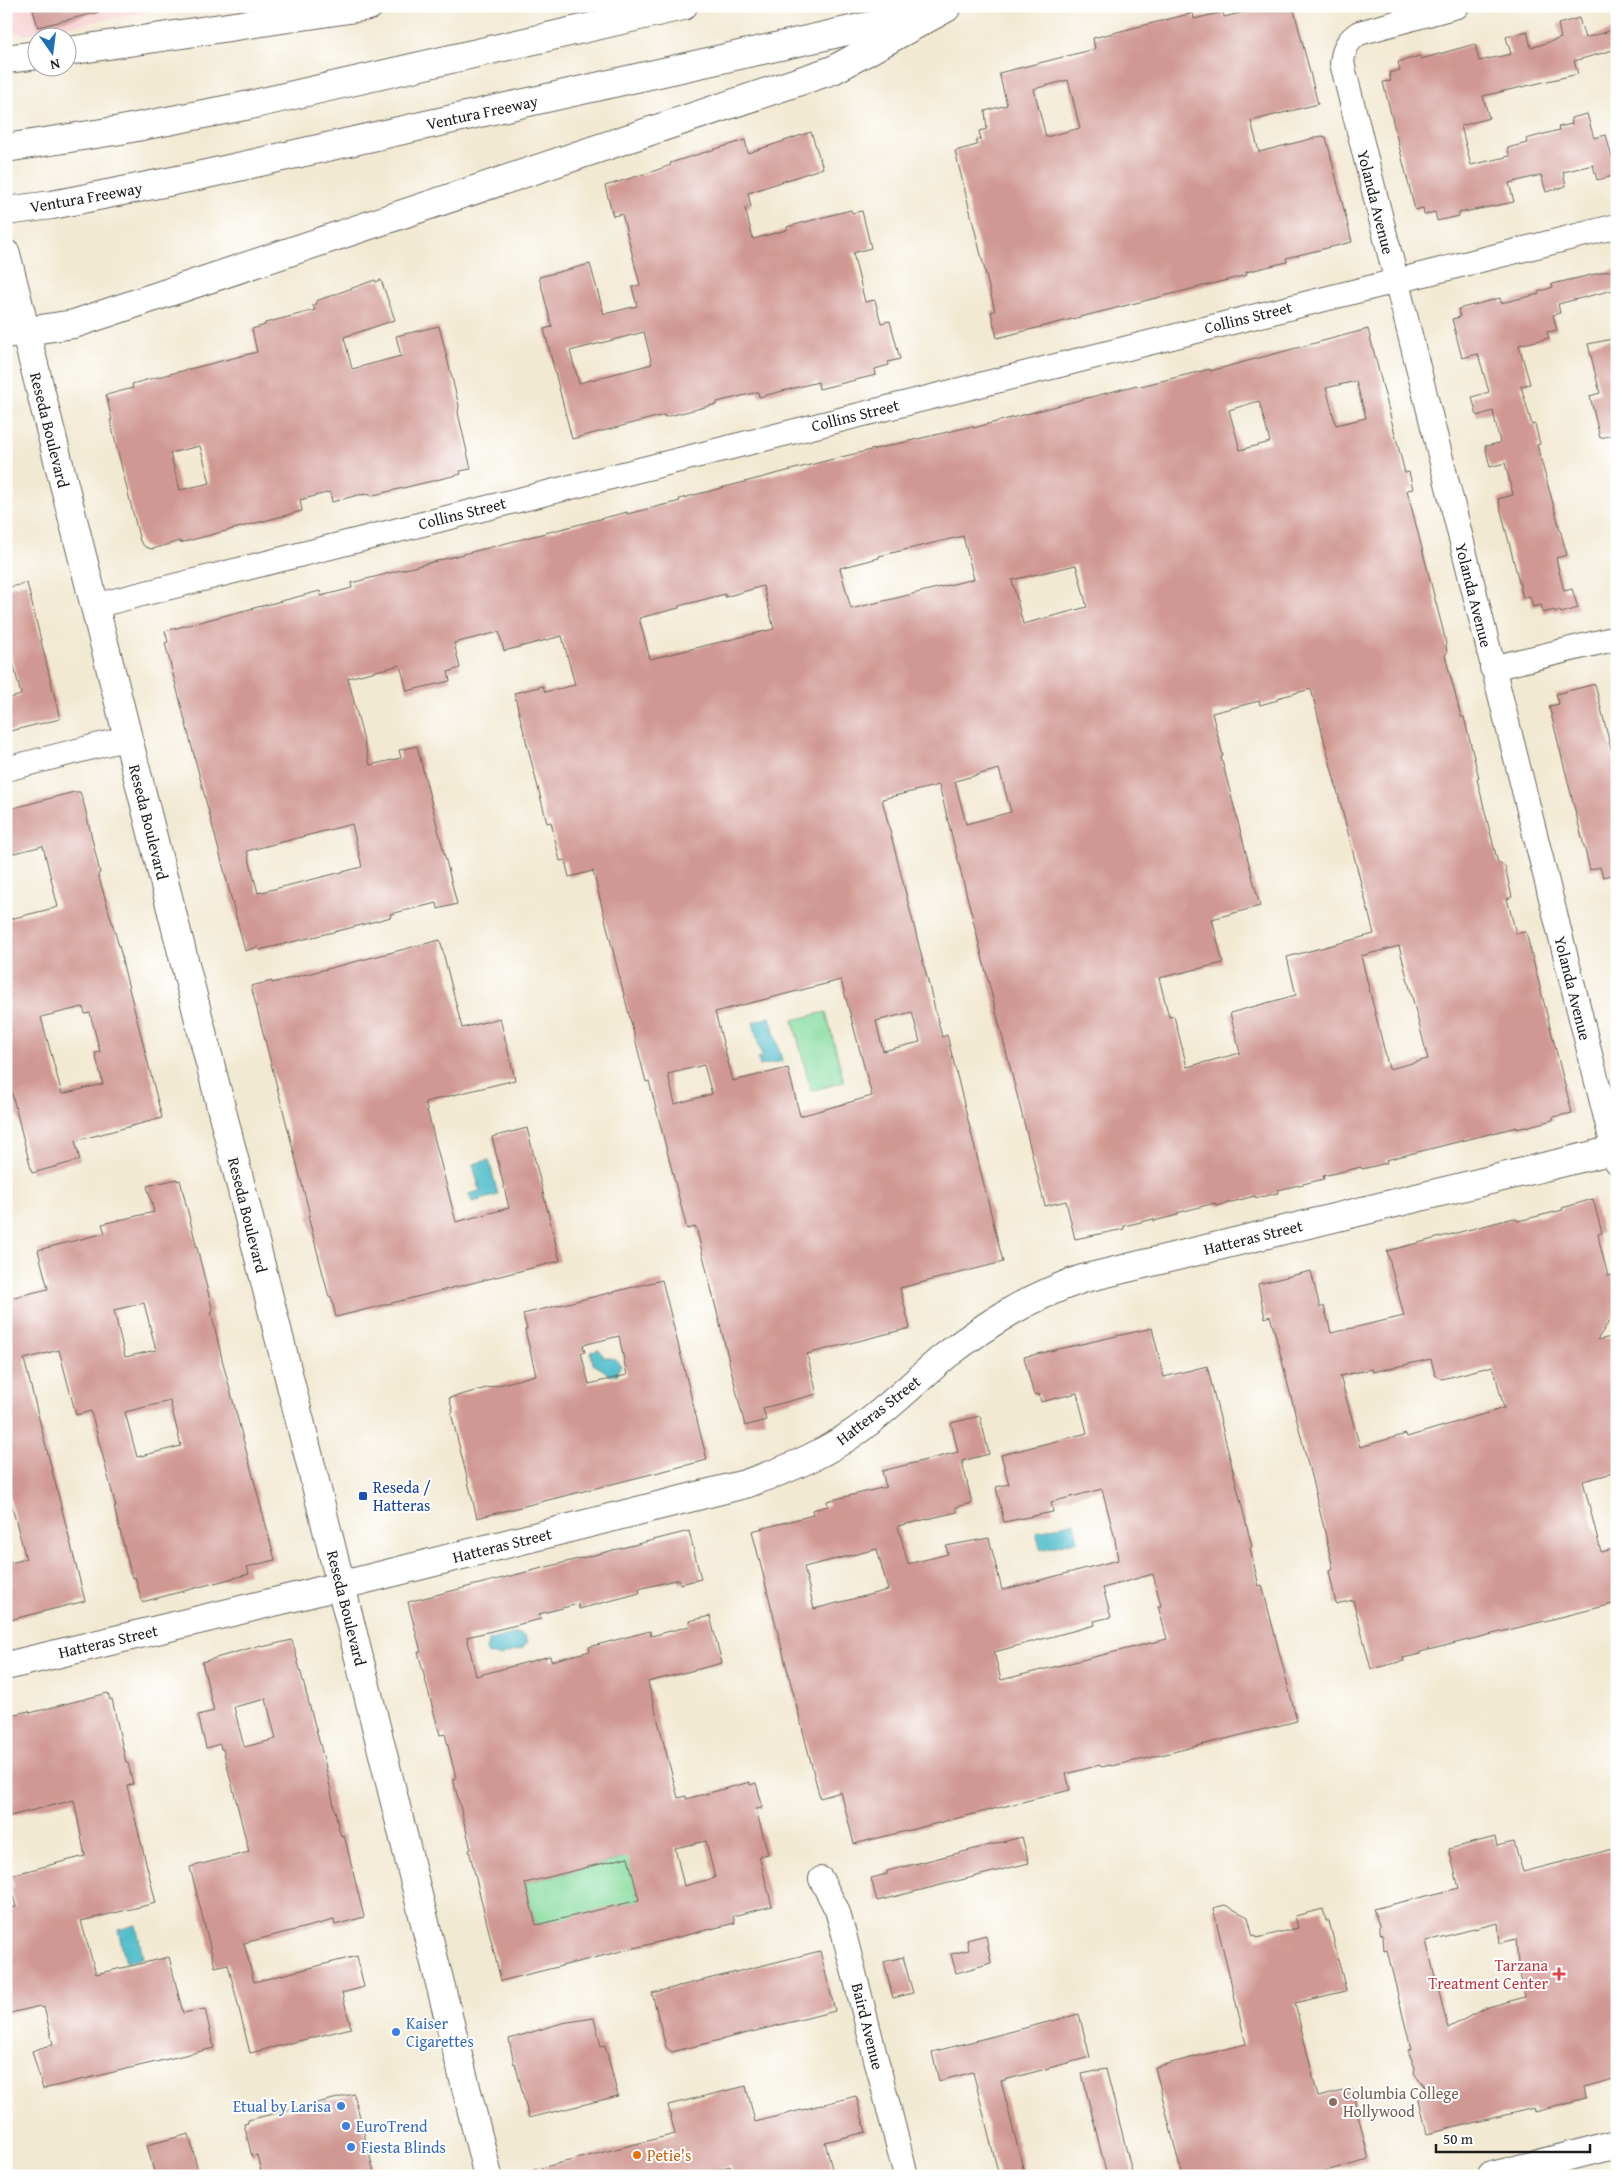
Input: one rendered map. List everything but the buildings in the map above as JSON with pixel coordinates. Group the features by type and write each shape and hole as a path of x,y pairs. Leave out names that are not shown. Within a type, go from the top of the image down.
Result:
{"main road":[{"path":"78,50 369,6"},
{"path":"19,146 250,105 683,6"},
{"path":"16,333 74,324 834,70 951,7"},
{"name":"Ventura Freeway","path":"6,211 52,205 203,175 951,7"},
{"path":"6,59 28,56"},
{"name":"Reseda Boulevard","path":"6,254 16,333 94,606 128,738 488,2176"},
{"name":"Hatteras Street","path":"6,1666 728,1489 790,1469 824,1452 869,1422 943,1358 993,1322 1029,1300 1082,1279 1616,1154"},
{"path":"1492,2176 1617,2144"}],"street":[{"name":"Yolanda Avenue","path":"1457,6 1359,32 1344,49 1342,63 1492,668 1616,1154"},
{"name":"Collins Street","path":"94,606 1617,226"},
{"path":"1492,668 1617,638"},
{"path":"6,769 128,738"},
{"name":"Baird Avenue","path":"821,1879 837,1910 844,1934 906,2176"}],"shaded area":[{"path":"6,6 178,6 60,28 28,28 28,34 23,35 6,28"}],"green space":[{"path":"826,1012 844,1082 811,1091 793,1020"},
{"path":"635,1853 647,1901 536,1925 525,1883 618,1860"}],"water":[{"path":"770,1017 782,1061 760,1066 758,1058 762,1057 753,1022"},
{"path":"489,1160 498,1195 472,1202 469,1194 480,1191 473,1164"},
{"path":"599,1350 604,1357 618,1362 621,1367 617,1371 618,1374 609,1376 605,1371 593,1364 591,1352"},
{"path":"1074,1522 1078,1540 1041,1550 1036,1532"},
{"path":"520,1634 525,1637 527,1643 523,1648 500,1656 488,1654 486,1648 490,1640"},
{"path":"136,1925 143,1958 126,1962 118,1930"}],"place":[{"name":"Reseda / Hatteras","path":"363,1496"},
{"name":"Tarzana Treatment Center","path":"1559,1974"},
{"name":"Kaiser Cigarettes","path":"396,2032"},
{"name":"Columbia College Hollywood","path":"1333,2102"},
{"name":"Etual by Larisa","path":"341,2106"},
{"name":"EuroTrend","path":"346,2126"},
{"name":"Fiesta Blinds","path":"351,2147"},
{"name":"Petie's","path":"637,2155"}]}
